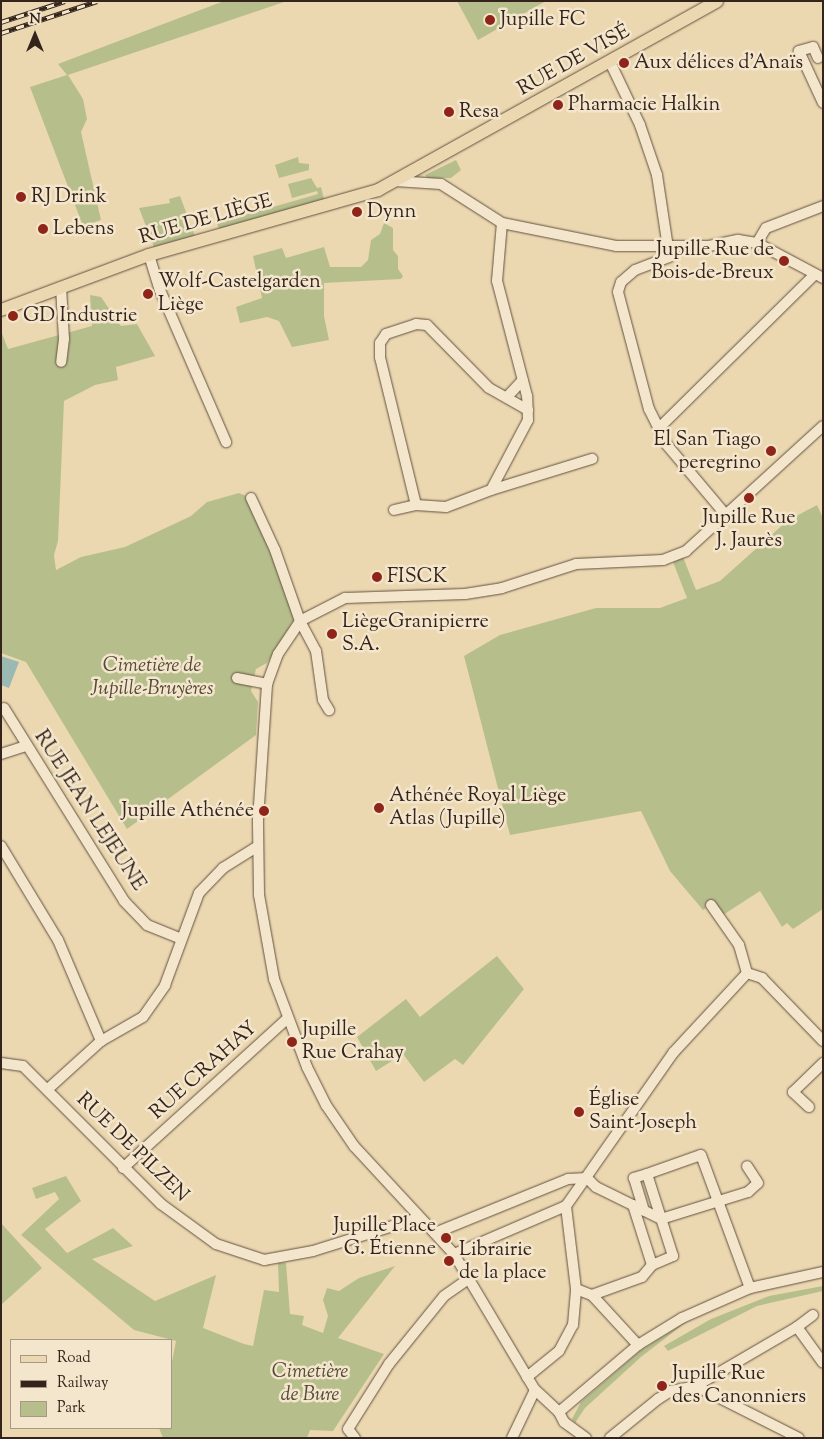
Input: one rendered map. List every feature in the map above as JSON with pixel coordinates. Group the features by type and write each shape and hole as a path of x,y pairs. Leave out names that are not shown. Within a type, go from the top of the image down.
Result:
{"main road":[{"name":"RUE DE VISÉ","path":"395,181 610,62 702,5 717,1"},
{"name":"RUE DE LIÈGE","path":"1,310 149,255 361,196 395,181"}],"street":[{"path":"821,57 813,47 799,51 823,104"},
{"path":"610,62 640,125 658,176 669,257 635,270 621,282 618,292 649,409 667,445 726,515"},
{"path":"395,181 441,184 502,223 616,246 709,246 738,240 758,243 819,276 659,428"},
{"path":"758,243 766,228 823,206"},
{"path":"491,490 525,431 528,410 524,380 497,282 502,223"},
{"path":"149,255 160,290 226,442"},
{"path":"61,287 64,339 61,362"},
{"path":"416,505 380,357 380,343 386,334 416,324 426,325 488,388 528,410"},
{"path":"507,397 524,380"},
{"path":"586,1438 564,1422 559,1412 535,1390 454,1254 418,1218 354,1146 335,1119 307,1068 287,1019 266,940 258,895 257,846 267,684 278,654 300,621 345,598 465,594 502,588 576,564 664,560 686,551 823,426"},
{"path":"394,510 416,505 446,507 491,490 592,459"},
{"path":"508,462 511,477 518,482"},
{"path":"251,498 275,550 300,621 316,651 323,700 329,710"},
{"path":"237,678 267,684"},
{"name":"RUE JEAN LEJEUNE","path":"4,708 124,901 147,925 180,938"},
{"path":"1,754 26,746"},
{"path":"1,846 58,940 101,1041"},
{"path":"48,1089 101,1041 143,1017 165,985 180,938 199,893 223,868 257,846"},
{"path":"711,905 739,945 747,973"},
{"path":"747,973 762,978 823,1041"},
{"path":"454,1254 566,1206 673,1053 747,973"},
{"name":"RUE CRAHAY","path":"123,1168 287,1019"},
{"path":"808,1107 793,1092 823,1062"},
{"name":"RUE DE PILZEN","path":"1,1063 23,1066 161,1204 216,1244 264,1260 313,1250 418,1218"},
{"path":"644,1211 634,1178 701,1155 750,1288"},
{"path":"587,1178 596,1188 661,1219 748,1192 758,1183 747,1166"},
{"path":"592,1295 642,1277 652,1265 673,1256 647,1174"},
{"path":"435,1234 568,1179 587,1178"},
{"path":"632,1205 652,1265"},
{"path":"527,1377 559,1351 573,1325 576,1289 566,1206"},
{"path":"559,1412 638,1345 689,1314 750,1288 823,1272"},
{"path":"355,1438 348,1429 390,1364 444,1296 468,1279"},
{"path":"576,1289 592,1295 638,1345"},
{"path":"610,1438 658,1399 672,1392 696,1386 797,1327 813,1315"},
{"path":"797,1327 823,1363"},
{"path":"696,1386 799,1438"},
{"path":"512,1438 535,1390"}],"green space":[{"path":"224,1 287,1 68,75 83,99 87,119 81,132 101,220 83,226 30,87 67,75 58,64"},
{"name":"Jupille FC","path":"457,1 546,1 478,40"},
{"path":"298,157 299,163 309,164 309,170 279,178 275,165"},
{"path":"456,160 461,170 451,178 427,178 425,175"},
{"path":"311,178 317,188 321,187 324,199 219,229 217,223 318,194 317,191 292,198 288,184"},
{"path":"180,196 195,236 154,247 139,208 170,203 169,199"},
{"path":"384,223 393,228 393,250 398,256 398,269 403,276 401,279 324,283 324,316 329,340 292,347 279,321 267,317 240,323 236,307 262,298 253,256 282,248 286,258 324,247 330,267 361,267 368,260 371,240 380,234"},
{"name":"Cimetière de Jupille-Bruyères","path":"90,295 101,297 121,326 137,324 155,356 116,367 118,380 95,385 64,401 58,541 54,555 56,570 81,557 125,547 191,516 207,502 239,493 251,498 295,618 267,663 256,669 251,691 258,702 256,735 127,829 26,662 1,653 1,331 8,349 92,326"},
{"path":"817,505 823,518 823,909 793,929 787,923 782,927 760,891 723,915 715,902 703,910 670,871 641,811 510,835 464,656 500,635 596,608 660,608 687,598 673,562 683,557 696,590 720,581 787,521"},
{"path":"497,956 524,989 463,1065 455,1059 424,1082 403,1054 376,1071 357,1037 406,999 420,1017"},
{"name":"Cimetière de Bure","path":"66,1176 81,1201 45,1229 67,1253 113,1228 133,1246 92,1259 155,1301 216,1275 203,1328 253,1346 264,1290 279,1292 278,1263 286,1263 290,1314 304,1316 302,1325 323,1333 328,1316 323,1300 327,1288 339,1291 359,1278 395,1266 338,1338 384,1354 333,1431 310,1430 307,1438 163,1438 159,1429 172,1429 172,1362 176,1341 134,1330 21,1235 59,1199 55,1192 36,1199 32,1188"},
{"path":"1,1223 42,1268 1,1305"},
{"path":"823,1286 823,1291 757,1306 668,1351 664,1346 711,1319 769,1296"},
{"path":"689,1320 641,1357 585,1408 575,1423 572,1419 581,1402 640,1351"}],"water":[{"path":"1,656 19,662 9,688 1,685"}],"railway":[{"path":"1,22 65,1"},
{"path":"1,33 97,1"}],"place":[{"name":"Jupille FC","path":"490,20"},
{"name":"Aux délices d'Anaïs","path":"624,63"},
{"name":"Pharmacie Halkin","path":"558,105"},
{"name":"Resa","path":"449,112"},
{"name":"RJ Drink","path":"21,197"},
{"name":"Dynn","path":"357,212"},
{"name":"Lebens","path":"43,229"},
{"name":"Jupille Rue de Bois-de-Breux","path":"784,261"},
{"name":"Wolf-Castelgarden Liège","path":"148,294"},
{"name":"GD Industrie","path":"13,316"},
{"name":"El San Tiago peregrino","path":"771,451"},
{"name":"Jupille Rue J. Jaurès","path":"749,498"},
{"name":"FISCK","path":"377,577"},
{"name":"LiègeGranipierre S.A.","path":"332,634"},
{"name":"Athénée Royal Liège Atlas (Jupille)","path":"379,808"},
{"name":"Jupille Athénée","path":"264,811"},
{"name":"Jupille Rue Crahay","path":"292,1042"},
{"name":"Église Saint-Joseph","path":"579,1112"},
{"name":"Jupille Place G. Étienne","path":"446,1238"},
{"name":"Librairie de la place","path":"449,1261"},
{"name":"Jupille Rue des Canonniers","path":"662,1386"}]}
